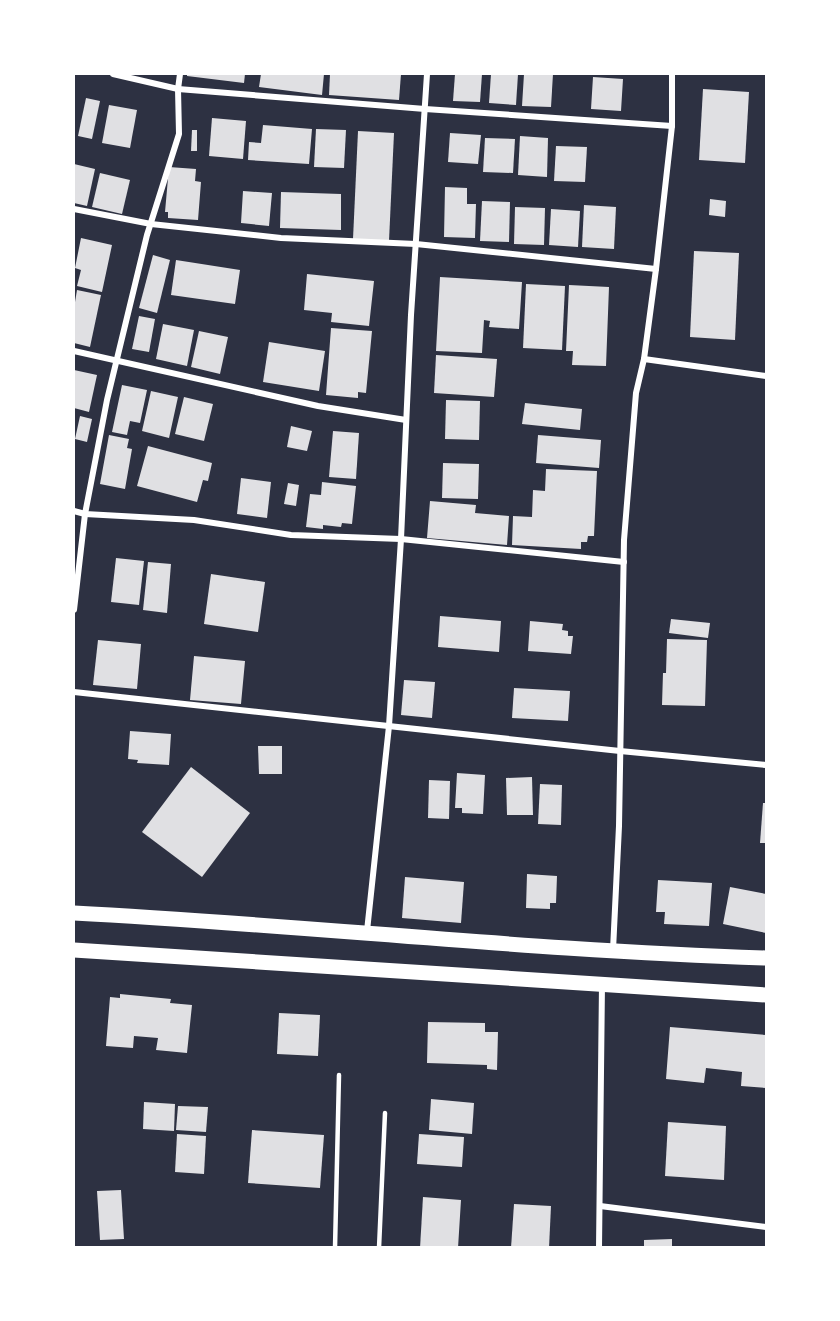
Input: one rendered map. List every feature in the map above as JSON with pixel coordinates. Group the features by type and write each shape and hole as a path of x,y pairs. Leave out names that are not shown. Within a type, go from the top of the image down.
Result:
{"main road":[{"path":"74,913 613,951 766,958"},
{"path":"74,950 766,995"}],"street":[{"path":"113,74 178,89 672,126"},
{"path":"74,610 86,514 117,360 151,224 179,134 180,74"},
{"path":"367,932 389,726 416,244 428,74"},
{"path":"613,951 624,562 636,393 644,359 672,126 672,74"},
{"path":"74,209 151,224 281,238 416,244 656,269"},
{"path":"74,351 318,406 406,420"},
{"path":"644,359 766,376"},
{"path":"74,511 86,514 194,520 291,535 400,539 624,562"},
{"path":"74,692 620,752 766,765"},
{"path":"599,1248 602,984"},
{"path":"600,1206 766,1227"}],"lane":[{"path":"335,1248 339,1075"},
{"path":"379,1248 385,1113"}],"building":[{"path":"187,74 245,74 244,83 187,76"},
{"path":"261,74 324,74 322,95 259,87"},
{"path":"330,74 401,74 399,100 329,95"},
{"path":"455,74 482,74 480,102 453,101"},
{"path":"491,74 518,74 516,105 489,103"},
{"path":"524,74 553,74 551,107 522,106"},
{"path":"593,77 623,79 621,111 591,109"},
{"path":"703,89 749,92 745,163 699,160"},
{"path":"86,98 100,101 92,139 78,136"},
{"path":"109,105 137,110 130,148 102,143"},
{"path":"212,118 246,121 243,159 209,156"},
{"path":"263,125 312,129 309,164 248,160 249,142 261,143"},
{"path":"316,129 346,130 344,168 314,167"},
{"path":"192,130 197,130 197,151 191,151"},
{"path":"358,131 394,133 389,241 353,239"},
{"path":"450,133 481,135 478,164 448,162"},
{"path":"520,136 548,138 547,177 518,175"},
{"path":"485,138 515,139 513,173 483,172"},
{"path":"556,146 587,147 585,182 554,181"},
{"path":"74,164 95,169 87,206 74,203"},
{"path":"169,167 196,169 195,181 201,182 198,220 168,218 168,212 165,212"},
{"path":"100,173 130,180 122,214 92,207"},
{"path":"445,187 467,188 467,204 476,204 475,238 444,237"},
{"path":"243,191 272,193 269,226 241,223"},
{"path":"281,192 341,194 341,230 280,228"},
{"path":"710,199 726,201 725,217 709,215"},
{"path":"482,201 510,202 509,242 480,241"},
{"path":"584,205 616,207 614,249 582,247"},
{"path":"515,207 545,208 544,245 514,244"},
{"path":"551,209 580,211 578,247 549,245"},
{"path":"81,238 112,245 102,292 77,286 81,270 75,268"},
{"path":"694,251 739,253 735,340 690,337"},
{"path":"153,255 170,260 157,313 139,308"},
{"path":"176,260 240,270 235,304 171,295"},
{"path":"307,274 374,281 369,326 331,322 332,313 304,310"},
{"path":"440,277 522,282 519,329 489,327 490,321 484,320 482,353 436,351"},
{"path":"526,284 565,286 562,350 523,348"},
{"path":"569,285 609,287 606,366 572,365 573,351 566,351"},
{"path":"77,290 101,295 90,347 74,343 74,308"},
{"path":"139,316 155,319 149,352 132,349"},
{"path":"163,324 194,330 187,366 156,359"},
{"path":"331,328 372,331 366,393 358,392 358,398 326,395"},
{"path":"199,331 228,337 220,374 191,367"},
{"path":"269,342 325,351 319,391 263,382"},
{"path":"436,355 497,359 494,397 434,393"},
{"path":"74,370 97,375 89,412 74,408"},
{"path":"122,385 147,390 140,423 130,421 127,435 112,432"},
{"path":"151,391 178,397 169,438 142,431"},
{"path":"184,397 213,404 204,441 175,434"},
{"path":"446,400 480,401 479,440 445,439"},
{"path":"525,403 582,409 580,430 522,424"},
{"path":"80,416 92,419 87,442 75,439"},
{"path":"291,426 312,431 307,451 287,447"},
{"path":"333,431 359,433 356,479 329,477"},
{"path":"109,435 129,439 127,448 132,449 125,489 100,484"},
{"path":"538,435 601,440 599,468 536,463"},
{"path":"148,446 212,463 208,481 203,480 197,502 137,486"},
{"path":"443,463 479,464 478,499 442,498"},
{"path":"546,469 597,471 594,536 588,536 587,542 581,542 581,549 512,545 513,516 532,517 533,490 545,491"},
{"path":"241,478 271,482 267,518 237,514"},
{"path":"322,482 356,486 352,524 342,523 341,527 323,525 323,529 306,527 310,494 321,495"},
{"path":"288,483 299,485 296,506 284,504"},
{"path":"430,501 476,505 475,513 509,516 507,545 427,538"},
{"path":"116,558 144,561 139,605 111,602"},
{"path":"148,562 171,564 167,613 143,610"},
{"path":"211,574 265,582 258,632 204,624"},
{"path":"440,616 501,621 499,652 438,647"},
{"path":"671,619 710,623 708,638 669,633"},
{"path":"530,621 563,624 562,630 568,631 568,636 573,636 571,654 528,651"},
{"path":"667,639 707,640 705,706 662,705"},
{"path":"98,640 141,644 137,689 93,685"},
{"path":"194,656 245,661 241,704 190,700"},
{"path":"404,680 435,682 432,718 401,715"},
{"path":"514,688 570,691 568,721 512,718"},
{"path":"130,731 171,734 169,765 137,763 138,760 128,759"},
{"path":"258,746 282,746 282,774 259,774"},
{"path":"191,767 250,813 202,877 142,832"},
{"path":"457,773 485,775 483,814 462,813 462,808 455,808"},
{"path":"532,777 533,815 507,815 506,778"},
{"path":"429,780 450,781 449,819 428,818"},
{"path":"540,784 562,785 561,825 538,824"},
{"path":"763,803 766,803 766,843 760,843"},
{"path":"527,874 557,876 556,903 550,903 550,909 526,908"},
{"path":"405,877 464,882 461,923 402,918"},
{"path":"658,880 712,883 709,926 664,924 665,912 656,912"},
{"path":"730,887 766,894 766,933 723,924"},
{"path":"120,994 171,999 170,1003 192,1005 187,1053 156,1050 158,1038 134,1036 133,1048 106,1046 110,997 120,998"},
{"path":"279,1013 320,1015 318,1056 277,1054"},
{"path":"428,1022 485,1023 485,1032 498,1032 497,1070 487,1069 487,1065 427,1063"},
{"path":"670,1027 766,1035 766,1088 741,1086 742,1072 706,1068 704,1083 666,1079"},
{"path":"431,1099 474,1103 472,1134 429,1130"},
{"path":"144,1102 175,1104 174,1131 143,1129"},
{"path":"178,1106 208,1107 206,1132 176,1130"},
{"path":"668,1122 726,1126 724,1180 665,1176"},
{"path":"252,1130 324,1135 320,1188 248,1183"},
{"path":"177,1134 206,1136 204,1174 175,1172"},
{"path":"419,1134 464,1137 462,1167 417,1164"},
{"path":"121,1190 124,1239 100,1240 97,1191"},
{"path":"423,1197 461,1200 458,1248 420,1248"},
{"path":"514,1204 551,1206 549,1248 511,1248"},
{"path":"672,1239 672,1248 644,1248 644,1240"}]}
